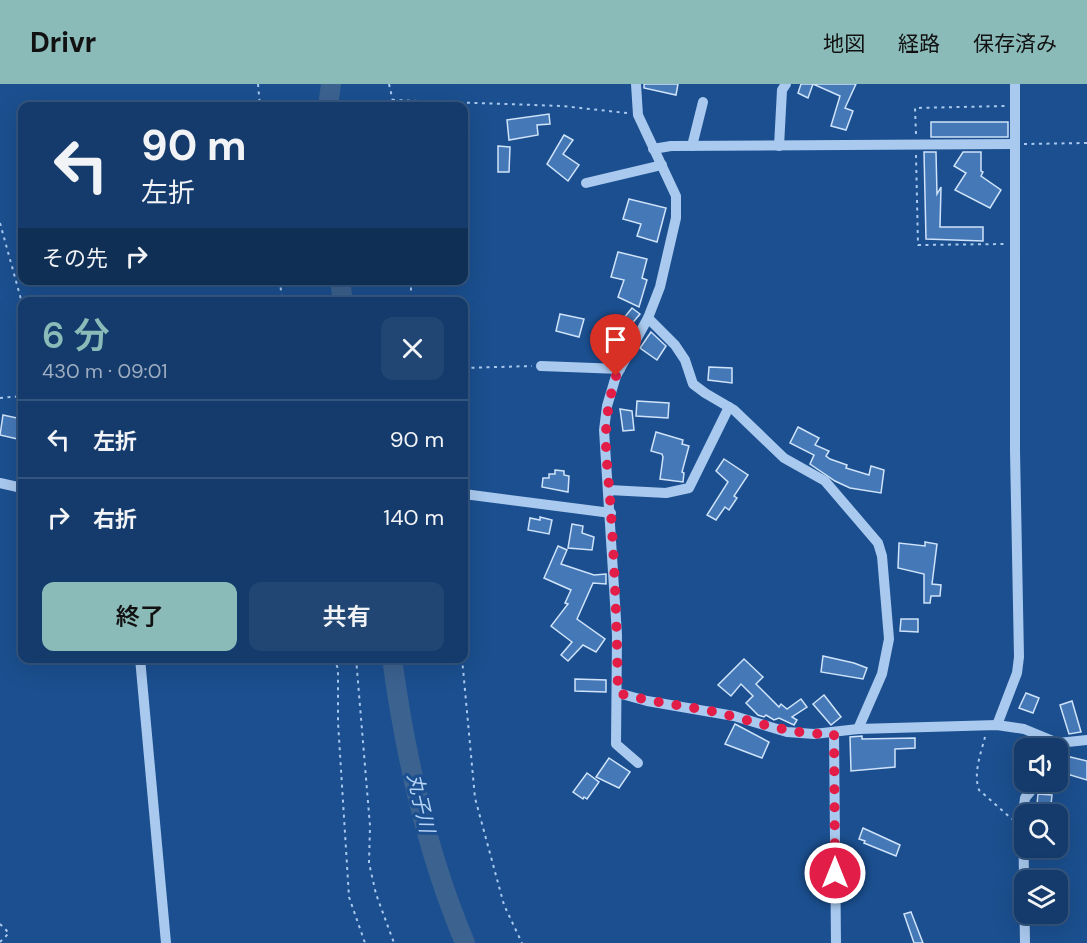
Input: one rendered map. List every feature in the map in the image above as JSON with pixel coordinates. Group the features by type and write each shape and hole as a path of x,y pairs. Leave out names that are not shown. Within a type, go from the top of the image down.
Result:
{"street":[{"path":"636,84 638,115 676,196 676,218 660,287 648,318 620,369 607,406 604,430 611,513 618,693 616,744 638,763"},
{"path":"779,146 782,90 786,84"},
{"path":"992,725 1017,673 1018,657 1015,451 1015,84"},
{"path":"692,146 704,102"},
{"path":"653,149 692,146 1015,144"},
{"path":"586,183 662,165"},
{"path":"648,318 675,345 685,360 693,384 729,407 784,458 825,481 837,492 878,543 882,556 889,639 882,674 858,729"},
{"path":"541,366 620,369"},
{"path":"609,490 666,493 689,488 729,407"},
{"path":"0,483 18,487"},
{"path":"468,495 611,513"},
{"path":"140,663 166,943"},
{"path":"618,693 647,701 734,716 787,732 834,734 858,729 992,725 1024,729 1041,738"},
{"path":"834,734 836,943"},
{"path":"1068,744 1087,740"},
{"path":"1024,858 1025,943"}],"path":[{"path":"258,84 260,102"},
{"path":"389,84 392,100 449,102"},
{"path":"468,103 562,106 638,115"},
{"path":"1015,106 915,108 918,245 1015,243"},
{"path":"1015,144 1087,143"},
{"path":"0,223 20,297"},
{"path":"468,368 541,366"},
{"path":"0,398 18,396"},
{"path":"336,663 338,669 338,722 350,897 365,943"},
{"path":"356,663 369,815 369,863 376,894 394,943"},
{"path":"462,663 475,798 504,905 522,943"},
{"path":"992,725 977,766 979,790 1009,818 1014,819"},
{"path":"0,924 9,933 0,942"}],"building":[{"path":"644,84 678,84 676,95 644,88"},
{"path":"801,84 813,84 808,98 798,93"},
{"path":"813,84 856,84 845,108 853,111 846,130 831,126 840,96"},
{"path":"549,114 550,124 537,125 538,135 509,140 507,120"},
{"path":"931,122 1008,122 1008,137 931,137"},
{"path":"564,135 573,140 563,154 579,165 568,181 547,164"},
{"path":"498,146 510,147 509,172 498,172"},
{"path":"924,152 936,152 937,194 941,187 940,227 983,227 983,241 926,239"},
{"path":"963,152 981,152 981,171 983,172 981,176 1001,190 990,208 955,190 966,173 954,166"},
{"path":"629,199 666,208 657,242 637,236 641,224 623,219"},
{"path":"618,252 647,259 642,278 647,280 639,307 618,297 624,280 611,277"},
{"path":"632,308 640,314 613,346 606,340"},
{"path":"560,314 584,319 579,337 556,331"},
{"path":"651,332 666,346 657,360 640,348"},
{"path":"709,367 732,368 732,383 708,380"},
{"path":"637,401 669,403 668,418 636,416"},
{"path":"620,409 632,411 634,430 623,431"},
{"path":"3,415 18,418 18,439 0,435"},
{"path":"798,427 819,438 815,445 829,451 826,456 847,465 846,468 869,475 871,466 884,470 881,493 850,488 810,464 814,455 790,443"},
{"path":"656,432 683,440 682,444 689,446 682,472 684,473 683,482 660,479 663,457 662,454 651,451"},
{"path":"724,459 748,475 734,496 737,498 729,510 725,507 716,520 707,515 728,482 716,471"},
{"path":"555,470 564,471 564,475 569,476 568,492 542,487 543,478 549,478 549,474 555,474"},
{"path":"540,517 552,520 549,534 528,530 530,518 540,520"},
{"path":"572,524 583,526 582,533 594,537 592,550 568,548"},
{"path":"925,542 937,544 932,584 941,585 940,596 931,596 930,603 924,603 924,574 898,568 899,543 925,546"},
{"path":"558,546 567,550 561,564 594,575 606,574 606,584 593,583 577,619 605,639 596,652 583,645 568,661 561,655 572,642 551,626 568,604 565,603 571,590 544,578"},
{"path":"901,619 918,619 918,632 900,631"},
{"path":"823,656 867,668 863,679 821,672"},
{"path":"744,659 763,677 756,684 779,707 781,704 787,709 801,699 807,707 792,717 797,720 794,725 779,718 774,720 766,715 764,717 758,715 746,703 753,696 741,684 731,696 718,685"},
{"path":"575,679 606,680 606,692 575,691"},
{"path":"1026,693 1039,698 1033,713 1019,708"},
{"path":"824,695 841,717 831,725 813,704"},
{"path":"1072,701 1081,732 1069,734 1060,705"},
{"path":"735,724 769,742 762,758 725,744"},
{"path":"862,736 862,739 915,738 915,748 895,749 895,767 851,771 850,737"},
{"path":"1068,756 1087,761 1087,780 1068,774"},
{"path":"609,758 630,772 619,788 596,777"},
{"path":"587,773 599,782 587,799 584,797 583,799 573,792"},
{"path":"1038,794 1052,795 1051,804 1037,804"},
{"path":"863,828 900,845 896,856 859,839"},
{"path":"911,912 923,943 914,943 904,914"}],"waterway":[{"name":"丸子川","path":"329,102 331,84"},
{"name":"丸子川","path":"341,285 342,297"},
{"name":"丸子川","path":"393,663 419,803 439,874 465,943"}],"route":[{"path":"616,376 607,406 604,430 611,513 618,693 647,701 734,716 787,732 814,735 834,734 835,873"}]}
